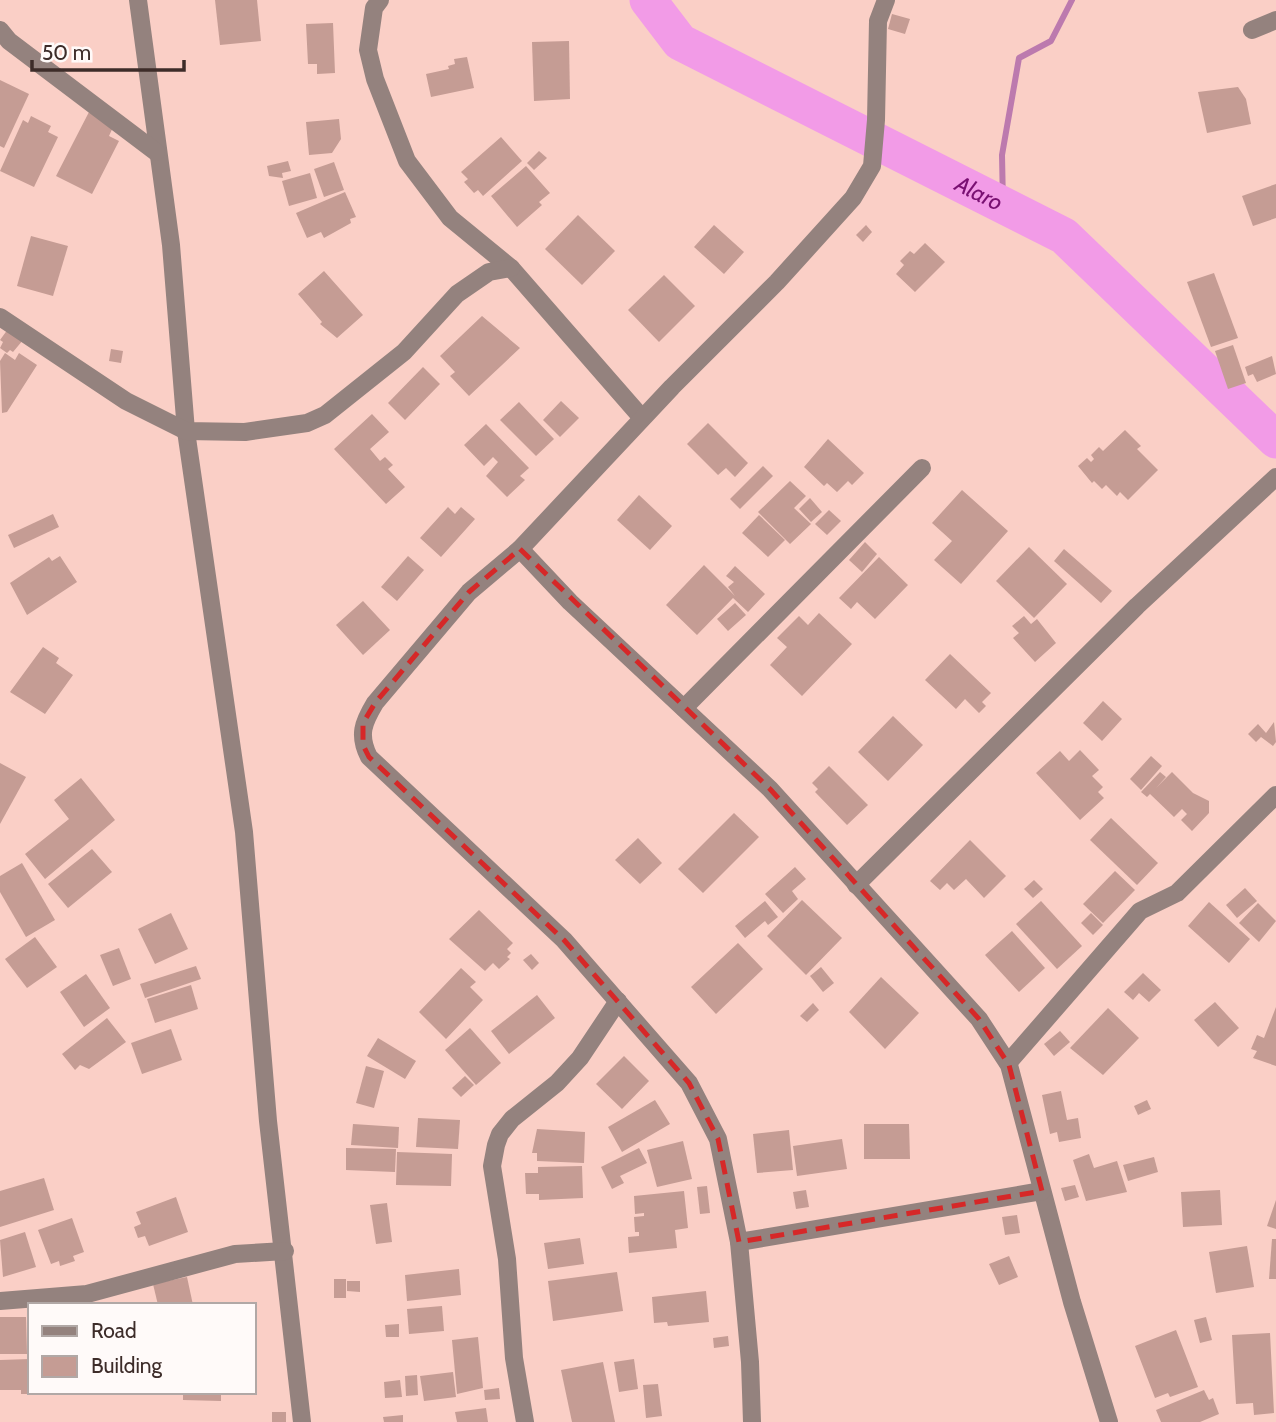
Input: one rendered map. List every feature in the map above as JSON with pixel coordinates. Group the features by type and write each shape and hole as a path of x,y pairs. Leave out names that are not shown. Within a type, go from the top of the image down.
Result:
{"street":[{"path":"138,0 156,152 171,245 186,430 244,832 268,1121 285,1251 302,1422"},
{"path":"380,0 374,8 368,50 375,79 407,161 450,218 512,268 642,418"},
{"path":"752,1422 750,1362 739,1242 718,1139 689,1083 564,940 369,757 363,745 363,723 375,703 469,592 520,549 642,418 777,282 853,198 872,166 878,21 886,0"},
{"path":"1252,30 1276,20"},
{"path":"0,30 9,41 156,152"},
{"path":"0,317 126,401 186,430 245,432 307,423 325,415 404,352 457,294 489,272 512,268"},
{"path":"684,708 922,468"},
{"path":"856,885 1137,606 1276,477"},
{"path":"520,549 570,602 770,789 979,1019 1008,1063 1109,1422"},
{"path":"1008,1063 1140,911 1177,893 1276,795"},
{"path":"525,1422 514,1358 507,1259 492,1166 496,1145 500,1133 512,1119 557,1083 580,1058 618,1001"},
{"path":"739,1242 1042,1191"},
{"path":"0,1301 87,1294 235,1254 285,1251"}],"highlighted area":[{"path":"520,549 770,789 979,1019 1009,1065 1042,1191 739,1242 718,1139 689,1083 564,940 369,757 363,745 363,723 375,703 469,592"}],"building":[{"path":"215,0 257,0 261,41 220,45"},
{"path":"892,14 910,19 905,34 888,29"},
{"path":"333,23 335,73 317,74 317,64 308,64 306,24"},
{"path":"569,41 570,99 534,101 532,42"},
{"path":"467,57 474,88 431,97 426,74 449,69 448,66 455,64 454,59"},
{"path":"0,80 29,94 4,148 0,146"},
{"path":"1238,87 1246,99 1251,124 1207,133 1198,92"},
{"path":"89,112 114,125 109,136 119,141 92,194 56,176"},
{"path":"31,116 51,126 48,132 58,137 34,187 0,171 23,120 28,123"},
{"path":"339,119 341,139 332,153 309,155 306,122"},
{"path":"501,137 522,161 483,196 478,190 474,193 464,182 468,179 461,172"},
{"path":"539,151 547,158 534,170 527,163"},
{"path":"288,161 291,171 282,173 283,178 269,176 267,166"},
{"path":"334,162 344,190 324,197 314,169"},
{"path":"526,166 550,193 539,202 542,205 517,227 491,196"},
{"path":"310,173 317,198 289,206 282,181"},
{"path":"1276,184 1276,218 1253,226 1242,196"},
{"path":"345,192 356,217 350,219 351,223 324,238 321,232 307,238 296,213"},
{"path":"578,215 615,251 582,285 545,249"},
{"path":"714,225 744,252 724,274 694,247"},
{"path":"866,225 872,232 863,242 856,235"},
{"path":"31,236 68,246 53,296 17,286"},
{"path":"925,243 945,262 915,292 896,274 904,265 900,261 910,251 914,254"},
{"path":"324,271 363,315 337,338 320,324 322,322 298,294"},
{"path":"1214,273 1238,338 1211,347 1187,282"},
{"path":"664,275 695,306 659,342 628,310"},
{"path":"482,316 520,348 469,396 450,376 455,372 440,356"},
{"path":"8,329 23,340 13,352 10,350 7,353 0,348 3,342 0,340"},
{"path":"1233,345 1246,383 1228,389 1215,351"},
{"path":"111,349 123,351 121,363 109,361"},
{"path":"5,353 15,360 19,353 37,365 7,412 2,413 0,361"},
{"path":"1272,356 1276,374 1257,382 1253,374 1248,376 1245,367"},
{"path":"423,367 440,384 405,420 388,403"},
{"path":"561,401 579,418 560,437 543,420"},
{"path":"519,402 554,439 536,456 500,420"},
{"path":"372,414 389,432 370,449 380,461 385,457 393,465 388,469 405,487 386,504 334,449"},
{"path":"708,423 748,463 735,477 726,468 718,475 687,444"},
{"path":"486,424 529,468 520,476 525,480 507,497 486,476 498,462 493,457 484,466 464,445"},
{"path":"1125,430 1141,446 1137,449 1158,470 1128,500 1120,492 1117,496 1106,485 1102,489 1094,481 1092,483 1078,466 1087,458 1091,462 1094,459 1091,455 1099,447 1103,451"},
{"path":"828,439 864,473 852,485 848,481 837,492 827,483 824,486 804,467"},
{"path":"763,466 773,476 740,509 730,499"},
{"path":"790,481 806,496 794,508 811,524 790,544 758,512"},
{"path":"962,490 1008,531 961,584 934,560 952,541 932,523"},
{"path":"639,495 672,526 650,550 617,520"},
{"path":"810,498 822,512 811,522 799,509"},
{"path":"448,507 455,514 461,507 475,519 441,557 420,538"},
{"path":"829,510 841,521 827,535 815,524"},
{"path":"53,514 59,527 14,548 8,535"},
{"path":"759,515 785,540 768,557 742,533"},
{"path":"865,542 877,554 862,572 849,560"},
{"path":"1029,547 1067,584 1034,618 996,581"},
{"path":"1064,549 1112,591 1101,603 1054,561"},
{"path":"60,556 77,582 27,615 10,583 49,557 52,561"},
{"path":"408,556 424,570 397,601 381,587"},
{"path":"879,557 908,585 875,619 857,602 851,609 839,598"},
{"path":"704,565 735,596 728,587 734,582 726,576 735,566 765,594 748,612 733,598 697,635 666,605"},
{"path":"363,601 390,630 363,655 336,625"},
{"path":"735,603 746,615 728,631 717,619"},
{"path":"819,613 852,644 802,696 770,665 787,647 777,638 799,616 808,625"},
{"path":"1024,616 1031,624 1037,619 1056,643 1035,662 1013,638 1019,633 1012,626"},
{"path":"43,647 59,658 56,663 73,675 45,714 10,692"},
{"path":"950,654 991,693 982,702 986,706 979,713 965,699 956,709 925,680"},
{"path":"1103,701 1122,719 1102,741 1083,723"},
{"path":"893,716 923,745 888,781 858,752"},
{"path":"1274,722 1276,742 1273,746 1261,737 1256,742 1248,734 1258,724 1266,733"},
{"path":"1080,750 1099,770 1092,776 1103,787 1098,792 1104,798 1080,820 1036,773 1060,751 1069,761"},
{"path":"1151,756 1162,766 1141,790 1130,779"},
{"path":"0,763 26,777 0,824"},
{"path":"829,766 868,805 847,825 815,792 818,789 812,783"},
{"path":"1160,772 1166,777 1156,788 1172,772 1193,793 1209,801 1209,813 1192,831 1181,820 1187,814 1182,809 1174,817 1150,794 1147,797 1141,792"},
{"path":"81,778 115,820 45,879 25,854 69,819 54,800"},
{"path":"734,813 759,837 703,893 678,869"},
{"path":"1111,818 1158,863 1137,885 1090,840"},
{"path":"638,838 662,863 640,884 615,860"},
{"path":"970,840 1006,876 984,898 966,879 954,890 947,883 940,890 930,881"},
{"path":"92,849 112,872 68,908 48,884"},
{"path":"22,863 55,920 26,937 0,892 0,876"},
{"path":"795,867 806,879 792,891 798,899 783,913 765,894"},
{"path":"1115,871 1135,890 1103,923 1083,904"},
{"path":"1034,880 1043,889 1033,898 1024,889"},
{"path":"1245,888 1257,901 1237,918 1226,905"},
{"path":"802,900 842,938 806,975 767,936"},
{"path":"765,901 778,917 768,925 765,921 745,938 735,926"},
{"path":"1041,901 1082,946 1057,969 1016,924"},
{"path":"1209,902 1250,939 1229,963 1188,926"},
{"path":"1258,903 1276,921 1259,942 1239,923"},
{"path":"479,910 513,943 507,949 511,953 507,957 510,959 499,969 493,963 485,971 449,939"},
{"path":"171,913 188,949 155,964 138,929"},
{"path":"1091,913 1103,925 1093,935 1081,923"},
{"path":"1012,931 1045,968 1019,992 985,955"},
{"path":"35,937 57,967 27,988 5,959"},
{"path":"738,943 763,969 716,1014 691,987"},
{"path":"119,948 131,979 113,986 100,955"},
{"path":"531,954 539,963 532,970 523,960"},
{"path":"196,966 201,979 145,998 140,984"},
{"path":"821,967 834,983 823,992 810,976"},
{"path":"461,968 476,982 470,987 483,1000 446,1039 419,1012"},
{"path":"1143,973 1161,990 1149,1002 1139,993 1133,1000 1124,992"},
{"path":"86,974 110,1008 84,1027 60,992"},
{"path":"881,977 919,1013 885,1049 849,1012"},
{"path":"191,985 198,1009 155,1023 147,999"},
{"path":"537,995 555,1018 509,1054 491,1031"},
{"path":"1215,1002 1239,1028 1218,1047 1194,1020"},
{"path":"813,1003 819,1010 807,1022 800,1016"},
{"path":"1276,1007 1276,1066 1253,1058 1257,1051 1251,1049 1257,1035 1264,1038"},
{"path":"1108,1008 1139,1038 1103,1075 1070,1048"},
{"path":"107,1018 126,1042 89,1069 80,1065 75,1070 62,1054"},
{"path":"470,1028 501,1063 476,1085 445,1050"},
{"path":"171,1029 182,1060 142,1074 131,1043"},
{"path":"1060,1031 1070,1042 1054,1056 1044,1044"},
{"path":"378,1038 416,1061 405,1079 367,1056"},
{"path":"624,1056 649,1081 622,1109 596,1084"},
{"path":"366,1066 384,1071 374,1108 356,1103"},
{"path":"465,1076 474,1085 461,1097 452,1088"},
{"path":"1061,1091 1067,1120 1078,1118 1081,1138 1059,1142 1057,1132 1050,1134 1042,1095"},
{"path":"655,1100 670,1124 622,1152 608,1127"},
{"path":"1147,1100 1151,1109 1138,1115 1134,1106"},
{"path":"418,1118 460,1120 458,1149 416,1147"},
{"path":"353,1124 399,1127 398,1148 351,1145"},
{"path":"864,1124 909,1124 910,1159 864,1159"},
{"path":"537,1129 585,1132 584,1163 537,1161 537,1153 532,1153"},
{"path":"789,1130 793,1170 757,1173 753,1134"},
{"path":"842,1139 847,1169 797,1176 793,1146"},
{"path":"683,1141 692,1179 657,1187 647,1150"},
{"path":"346,1148 396,1149 395,1172 346,1170"},
{"path":"639,1148 647,1163 620,1176 624,1183 612,1189 601,1167"},
{"path":"397,1152 452,1154 451,1186 396,1185"},
{"path":"1089,1154 1094,1168 1117,1161 1127,1192 1086,1201 1073,1160"},
{"path":"1154,1157 1158,1172 1128,1181 1123,1165"},
{"path":"582,1166 583,1198 539,1200 539,1194 526,1194 525,1173 538,1173 538,1167"},
{"path":"44,1178 54,1210 0,1227 0,1191"},
{"path":"1075,1185 1079,1197 1065,1201 1061,1188"},
{"path":"707,1186 710,1213 700,1214 697,1187"},
{"path":"806,1190 809,1207 796,1209 793,1192"},
{"path":"1220,1190 1222,1225 1183,1227 1181,1192"},
{"path":"684,1191 688,1228 675,1230 677,1248 629,1253 628,1237 639,1236 639,1232 635,1232 634,1217 644,1216 644,1213 635,1214 634,1196"},
{"path":"176,1197 188,1232 149,1246 145,1236 138,1238 134,1227 141,1224 136,1212"},
{"path":"1276,1200 1276,1229 1267,1226"},
{"path":"387,1203 392,1242 376,1244 370,1205"},
{"path":"1017,1215 1020,1233 1005,1235 1002,1217"},
{"path":"72,1218 84,1252 73,1256 75,1261 60,1266 59,1261 51,1264 38,1230"},
{"path":"25,1232 36,1267 3,1277 0,1240"},
{"path":"580,1238 584,1264 548,1269 544,1243"},
{"path":"1272,1239 1276,1239 1276,1279 1269,1279"},
{"path":"1247,1246 1254,1287 1216,1293 1209,1252"},
{"path":"1009,1256 1018,1277 999,1285 989,1264"},
{"path":"459,1269 461,1295 407,1301 405,1275"},
{"path":"617,1272 623,1311 553,1321 548,1281"},
{"path":"187,1277 193,1303 158,1303 153,1284"},
{"path":"334,1279 346,1279 346,1298 334,1298"},
{"path":"347,1281 360,1281 360,1292 347,1291"},
{"path":"706,1291 709,1322 668,1326 667,1322 654,1323 652,1297"},
{"path":"442,1306 444,1331 409,1334 407,1309"},
{"path":"0,1317 26,1317 27,1354 0,1354"},
{"path":"1206,1317 1212,1340 1200,1343 1194,1320"},
{"path":"399,1324 399,1337 386,1337 385,1325"},
{"path":"1176,1330 1198,1387 1170,1397 1168,1393 1155,1398 1135,1346"},
{"path":"1270,1333 1274,1413 1254,1415 1253,1403 1236,1404 1232,1335"},
{"path":"728,1336 729,1346 714,1348 713,1338"},
{"path":"478,1337 483,1388 457,1394 452,1340"},
{"path":"28,1359 28,1394 21,1394 21,1390 0,1390 0,1360"},
{"path":"634,1359 638,1389 619,1392 614,1362"},
{"path":"603,1362 615,1422 572,1422 561,1370"},
{"path":"453,1372 456,1397 424,1401 420,1376"},
{"path":"417,1375 418,1395 406,1396 405,1376"},
{"path":"400,1380 402,1397 385,1398 384,1382"},
{"path":"658,1384 662,1416 646,1418 643,1385"},
{"path":"499,1388 500,1399 485,1400 484,1390"},
{"path":"1204,1390 1209,1400 1213,1398 1219,1414 1200,1422 1161,1422 1156,1410"},
{"path":"183,1394 221,1394 221,1401 183,1400"},
{"path":"486,1408 488,1422 457,1422 455,1412"},
{"path":"272,1412 286,1412 286,1422 272,1422"},
{"path":"403,1415 403,1422 384,1422 383,1417"}],"waterway":[{"name":"Alaro","path":"648,0 680,42 1064,236 1276,440"},
{"path":"1003,205 1002,155 1019,58 1051,41 1072,0"}]}
